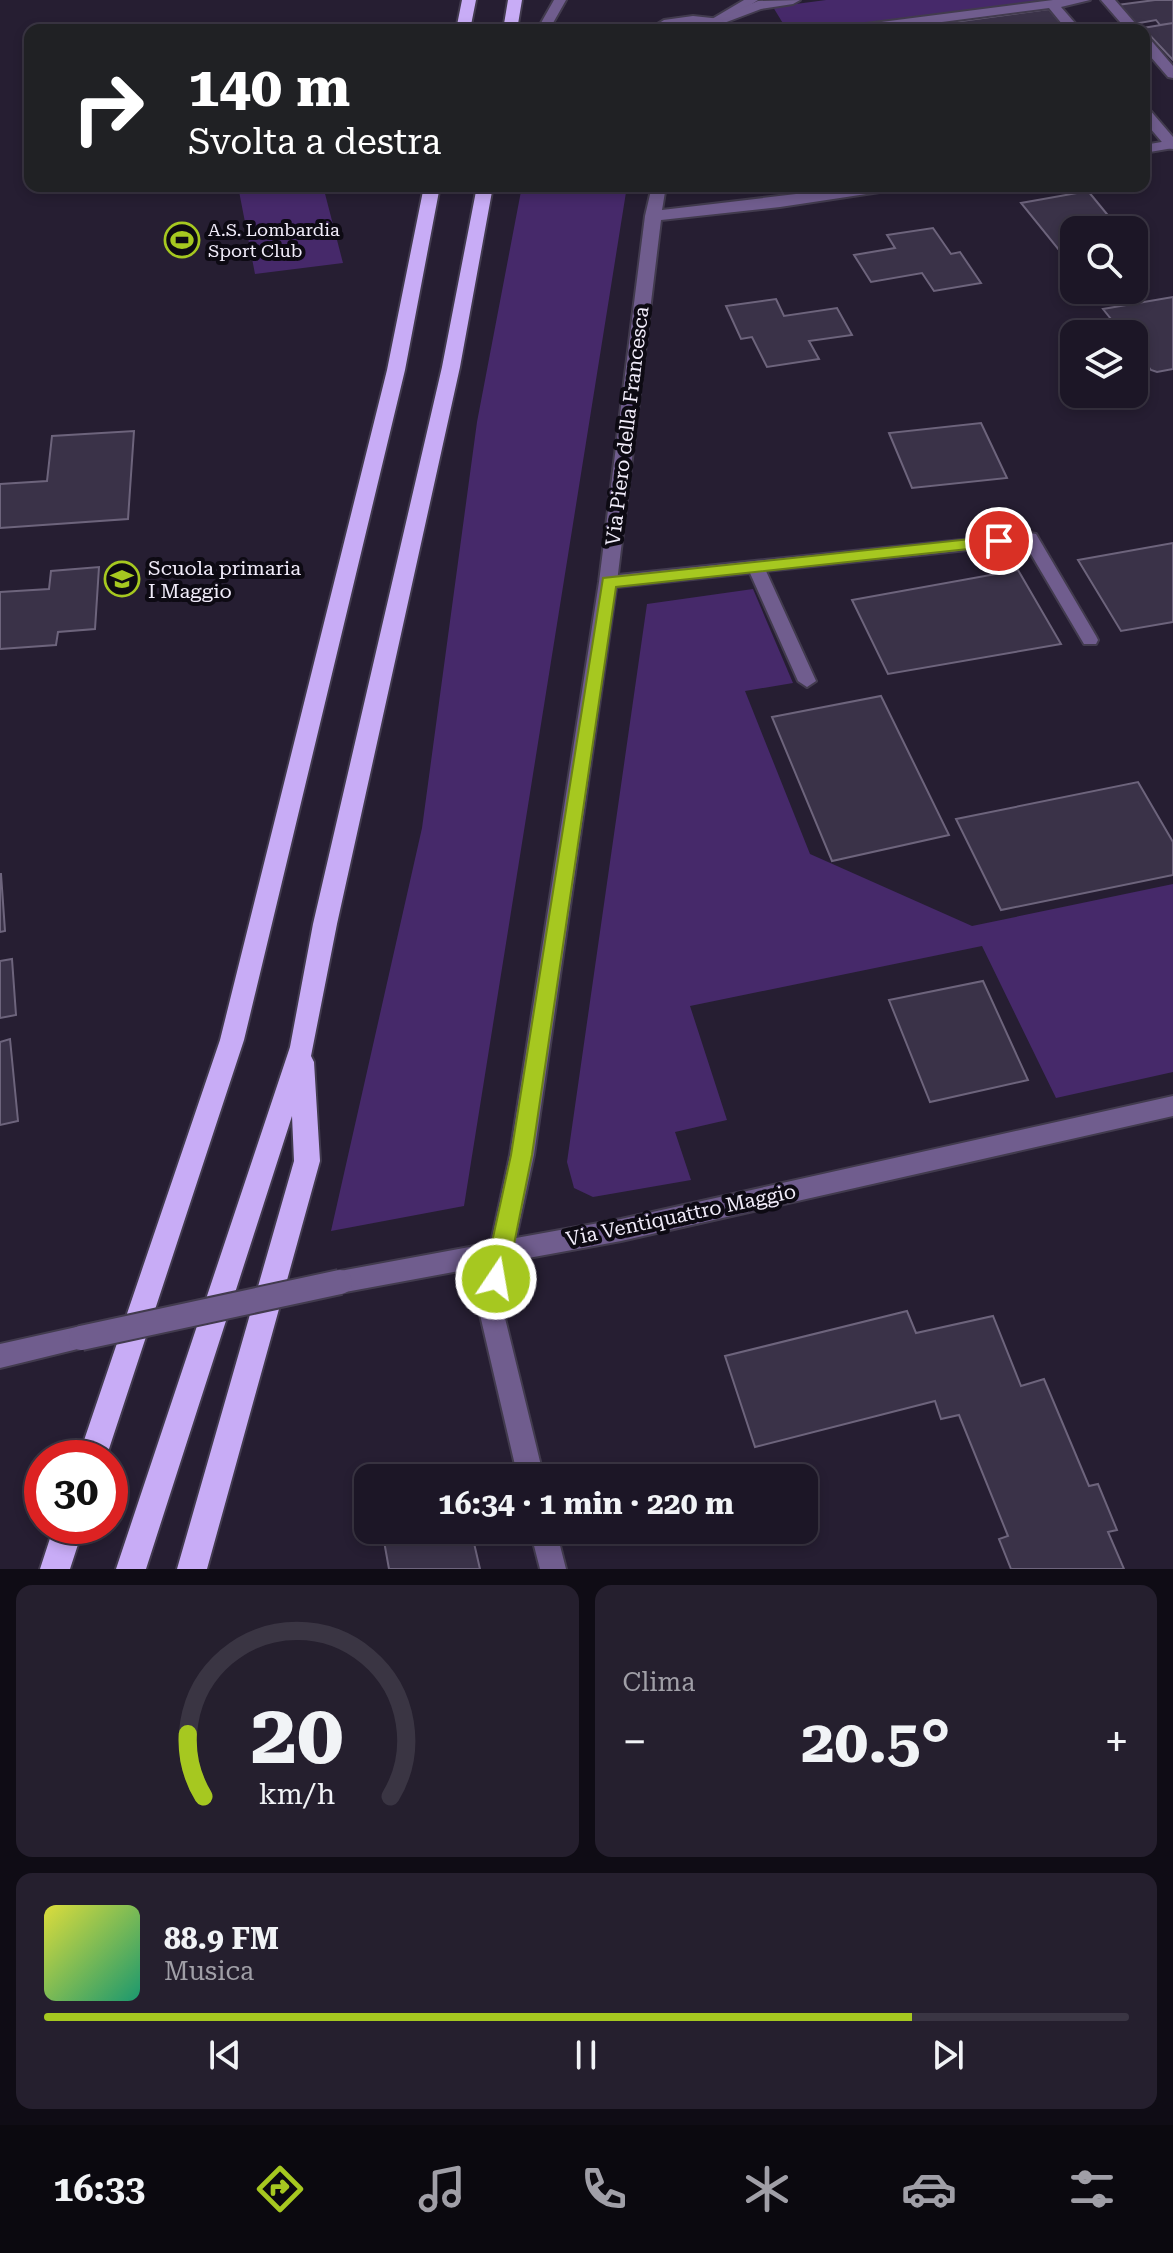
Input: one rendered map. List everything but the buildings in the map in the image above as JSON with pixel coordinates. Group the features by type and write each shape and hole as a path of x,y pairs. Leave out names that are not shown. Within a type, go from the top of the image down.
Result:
{"highway":[{"path":"464,24 469,0"},
{"path":"511,24 515,0"},
{"path":"98,1440 232,1040 396,370 431,192"},
{"path":"131,1569 302,1047 329,908 451,367 484,192"},
{"path":"192,1569 307,1161 302,1047"},
{"path":"55,1569 63,1544"}],"street":[{"path":"724,24 758,5 793,0"},
{"path":"897,24 1083,0"},
{"path":"1108,0 1129,24"},
{"path":"1052,4 1069,24"},
{"path":"671,24 690,20 710,24"},
{"path":"1150,48 1173,74"},
{"path":"1150,119 1172,144"},
{"path":"1150,148 1172,144"},
{"name":"Via Piero della Francesca","path":"528,1464 490,1306 522,1155 608,582 652,216 658,192"},
{"path":"652,216 853,192"},
{"name":"Via Ventiquattro Maggio","path":"0,1356 340,1282 621,1230 1173,1106"},
{"path":"547,1544 553,1569"}],"lane":[{"path":"546,24 560,0"},
{"path":"722,24 752,0"},
{"path":"608,582 1030,538 1090,640"},
{"path":"756,568 807,681"}],"shaded area":[{"path":"826,0 1058,0 870,24 783,24 773,7"},
{"path":"239,192 325,192 343,263 255,274"},
{"path":"521,192 626,192 464,1206 331,1231 422,828 477,422"},
{"path":"753,589 793,683 745,691 810,854 972,926 1173,884 1173,1072 1056,1098 982,946 690,1006 727,1120 675,1132 691,1180 593,1197 574,1188 567,1162 647,604"}],"place":[{"name":"A.S. Lombardia Sport Club","path":"182,240"},
{"name":"Scuola primaria I Maggio","path":"122,579"}],"route":[{"path":"496,1279 522,1155 608,582 999,541"}]}
